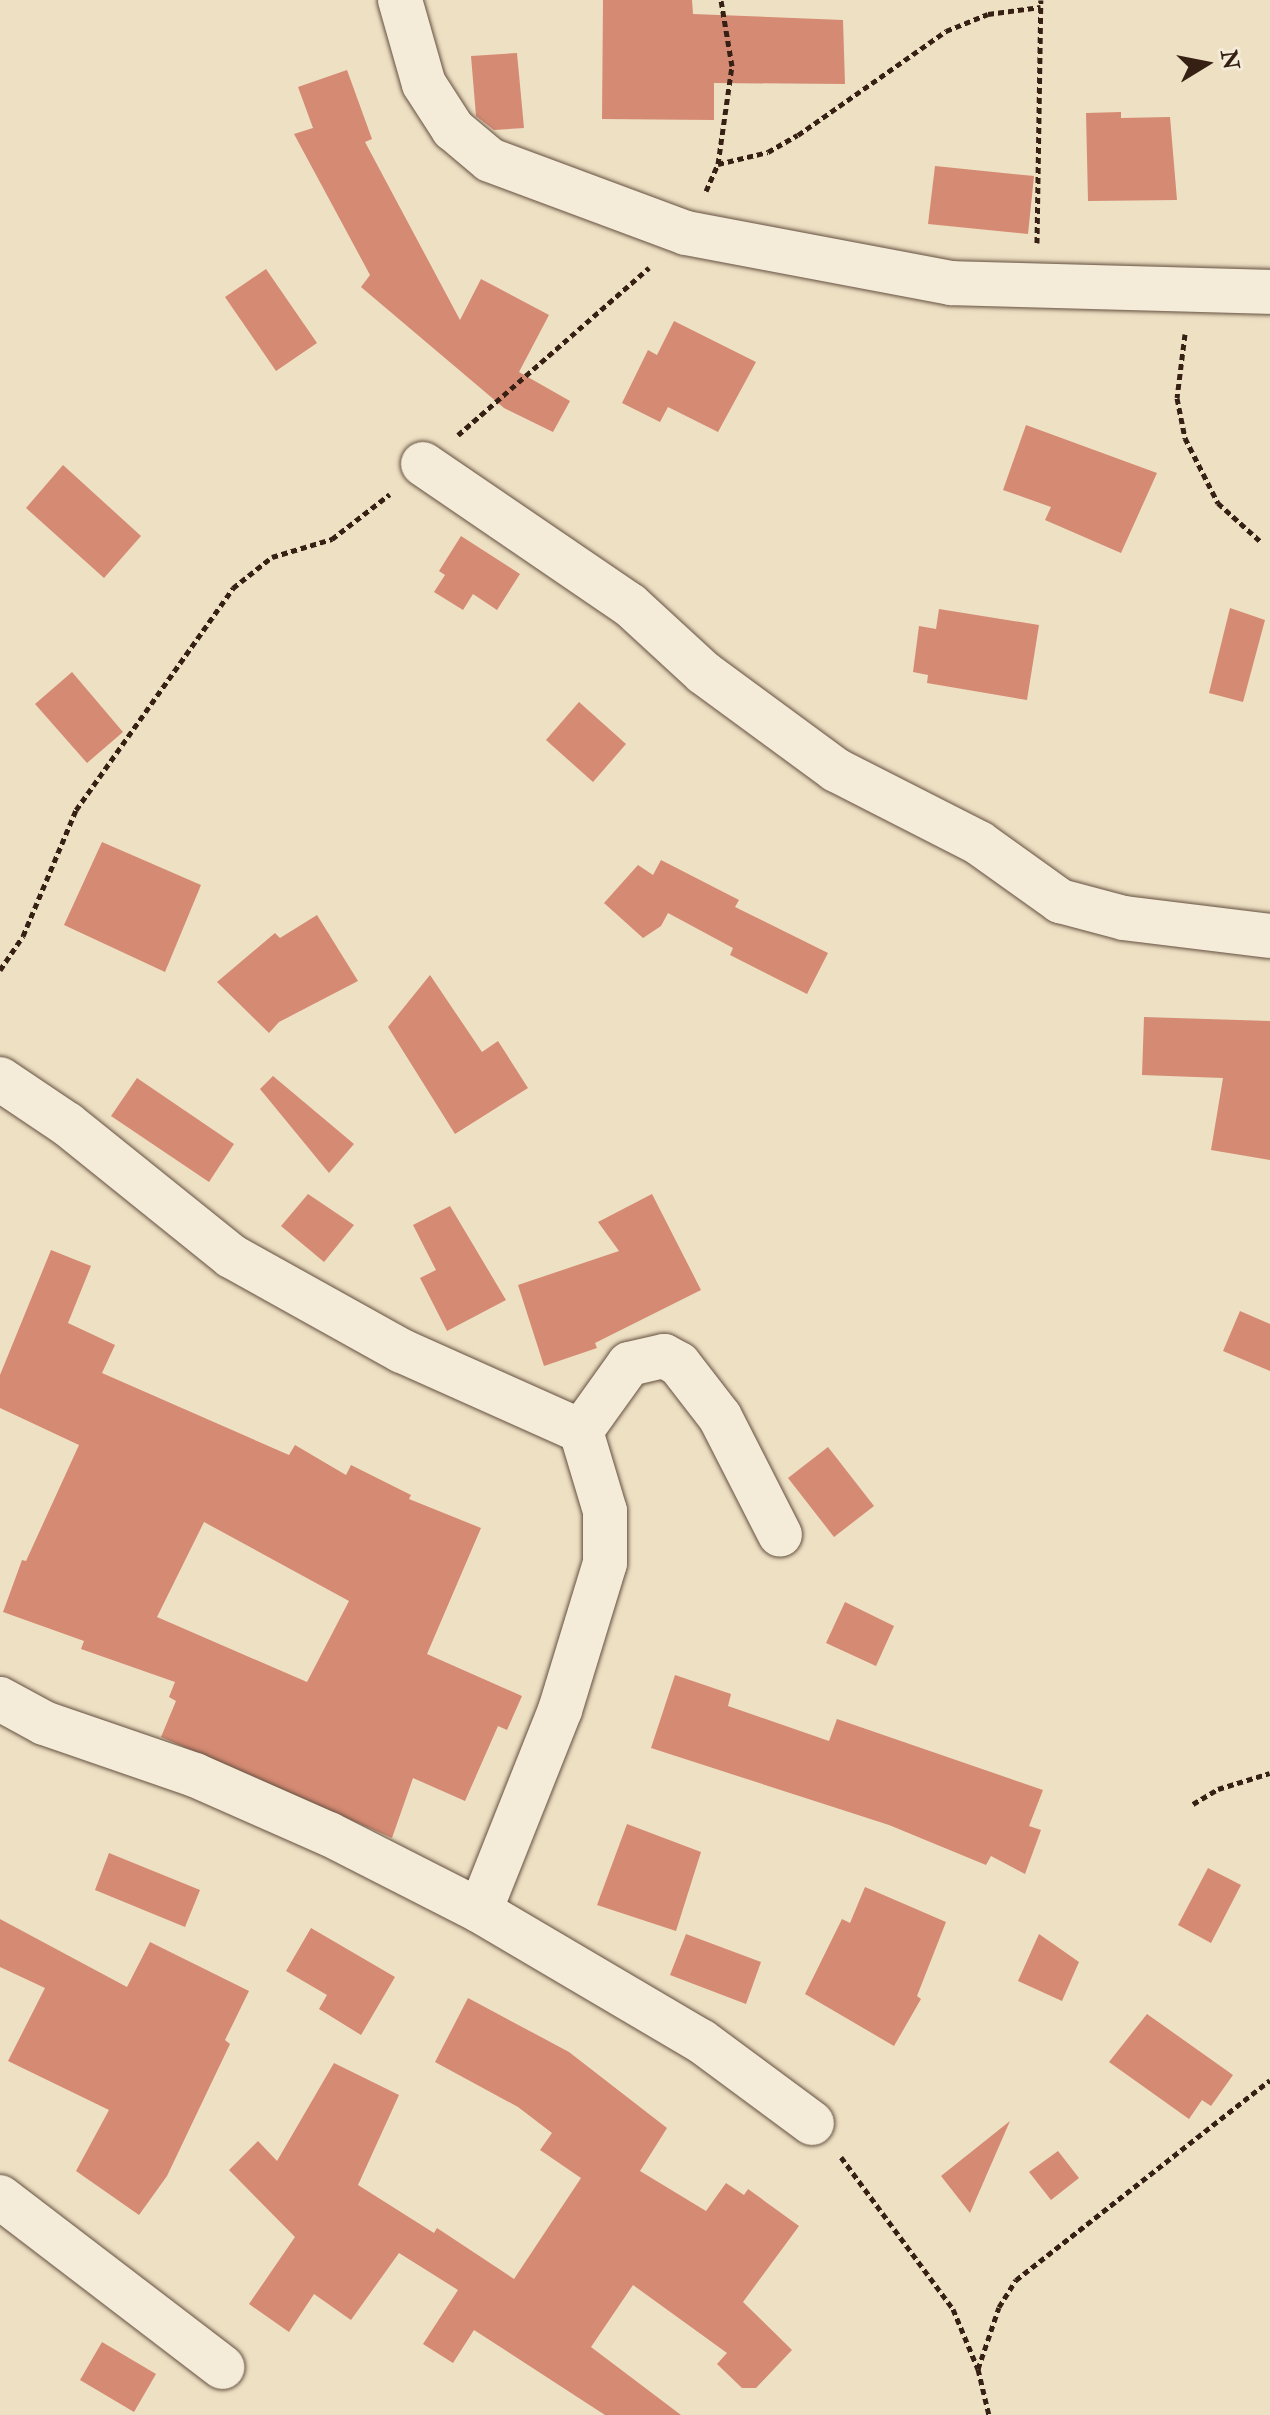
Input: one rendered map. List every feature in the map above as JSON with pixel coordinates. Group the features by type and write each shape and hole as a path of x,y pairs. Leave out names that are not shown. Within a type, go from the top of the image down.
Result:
{"street":[{"path":"400,0 424,84 453,129 490,160 686,233 847,267 951,283 1038,289 1270,292"},
{"path":"423,464 630,605 704,673 836,770 979,843 1060,901 1124,918 1270,936"},
{"path":"0,1079 67,1124 231,1256 402,1351 581,1431 605,1511 605,1563 560,1710 480,1911"},
{"path":"581,1431 629,1364 664,1356 679,1364 720,1417 780,1535"},
{"path":"0,1699 44,1723 222,1787 480,1911 701,2041 812,2123"},
{"path":"0,2197 222,2367"}],"path":[{"path":"0,970 23,936 76,810 233,588 272,557 332,539 361,521 686,233 718,164 732,66 721,0"},
{"path":"718,164 768,152 798,135 946,31 988,14 1041,4 1038,289"},
{"path":"1199,291 1178,362 1177,398 1185,438 1218,503 1261,542"},
{"path":"1193,1804 1228,1785 1270,1773"},
{"path":"978,2369 999,2307 1016,2280 1270,2080"},
{"path":"812,2123 884,2212 953,2309 978,2369 989,2415"}],"building":[{"path":"603,0 692,0 693,14 843,20 845,84 714,83 714,120 602,119"},
{"path":"517,53 524,128 494,130 476,116 471,56"},
{"path":"347,70 372,139 365,142 460,320 481,279 549,315 519,372 570,401 553,432 504,408 361,287 370,275 294,134 313,128 298,87"},
{"path":"1121,112 1121,118 1170,117 1177,200 1088,201 1086,113"},
{"path":"935,166 1034,176 1028,234 928,224"},
{"path":"266,269 317,343 276,371 225,297"},
{"path":"674,321 756,362 718,432 668,407 660,422 622,403 648,350 657,355"},
{"path":"1026,425 1157,473 1121,553 1045,520 1051,507 1003,490"},
{"path":"63,465 141,536 104,578 26,508"},
{"path":"461,536 520,574 497,610 473,594 463,610 434,592 445,575 439,571"},
{"path":"1230,608 1265,620 1243,702 1209,693"},
{"path":"939,609 1039,625 1027,700 927,683 928,675 913,672 919,626 936,629"},
{"path":"72,672 123,732 87,763 35,704"},
{"path":"579,702 626,744 593,782 546,740"},
{"path":"102,842 201,885 165,972 64,925"},
{"path":"661,860 739,900 735,907 828,953 807,994 730,955 733,948 668,913 661,926 643,938 604,903 638,865 653,875"},
{"path":"317,915 358,981 279,1022 269,1033 217,982 275,933 280,938"},
{"path":"430,975 482,1052 498,1041 528,1088 455,1134 388,1027"},
{"path":"1144,1017 1270,1021 1270,1160 1211,1150 1223,1078 1142,1075"},
{"path":"273,1076 354,1144 329,1173 260,1089"},
{"path":"137,1078 234,1144 209,1182 111,1116"},
{"path":"308,1194 354,1225 324,1262 281,1226"},
{"path":"652,1194 701,1290 595,1343 597,1348 544,1366 518,1285 619,1251 598,1222"},
{"path":"450,1206 506,1300 447,1331 420,1278 436,1270 413,1225"},
{"path":"51,1250 91,1266 68,1323 115,1345 102,1373 289,1455 295,1445 346,1475 351,1465 411,1495 409,1499 481,1528 427,1654 522,1696 507,1730 498,1726 465,1801 413,1778 392,1838 161,1737 176,1701 169,1697 175,1682 81,1649 84,1641 3,1612 22,1560 26,1561 79,1445 0,1408 0,1375","holes":["204,1522 349,1601 307,1682 157,1617"]},
{"path":"1240,1311 1270,1324 1270,1371 1223,1351"},
{"path":"828,1447 874,1506 834,1537 788,1478"},
{"path":"845,1602 894,1626 876,1666 826,1643"},
{"path":"675,1675 731,1694 728,1706 829,1741 837,1719 1043,1790 1029,1826 1041,1830 1025,1874 991,1856 986,1865 889,1825 651,1748"},
{"path":"627,1824 701,1852 676,1931 597,1905"},
{"path":"109,1853 200,1890 185,1927 95,1890"},
{"path":"1208,1868 1241,1885 1211,1943 1178,1925"},
{"path":"865,1887 946,1922 917,1996 921,1999 894,2046 805,1994 842,1919 850,1923"},
{"path":"0,1919 127,1987 150,1942 249,1991 225,2040 230,2044 167,2176 139,2215 76,2171 109,2110 8,2061 45,1988 0,1967"},
{"path":"311,1928 395,1977 361,2035 319,2009 327,1995 286,1971"},
{"path":"686,1934 761,1962 746,2004 670,1975"},
{"path":"1039,1934 1079,1962 1062,2001 1018,1981"},
{"path":"468,1998 569,2052 667,2128 640,2171 706,2211 726,2183 744,2195 748,2189 799,2226 743,2302 792,2350 756,2388 742,2388 717,2364 727,2353 633,2285 591,2347 681,2415 605,2415 474,2330 453,2363 423,2344 458,2290 399,2253 351,2320 314,2294 289,2332 249,2304 295,2237 229,2170 258,2141 277,2161 334,2063 399,2095 358,2185 434,2233 437,2228 514,2279 581,2178 540,2150 552,2133 518,2107 435,2062"},
{"path":"1147,2014 1233,2075 1211,2106 1202,2100 1189,2119 1109,2062"},
{"path":"1010,2121 970,2213 941,2176"},
{"path":"1058,2151 1079,2178 1051,2200 1029,2172"},
{"path":"102,2342 156,2374 134,2412 80,2380"}]}
